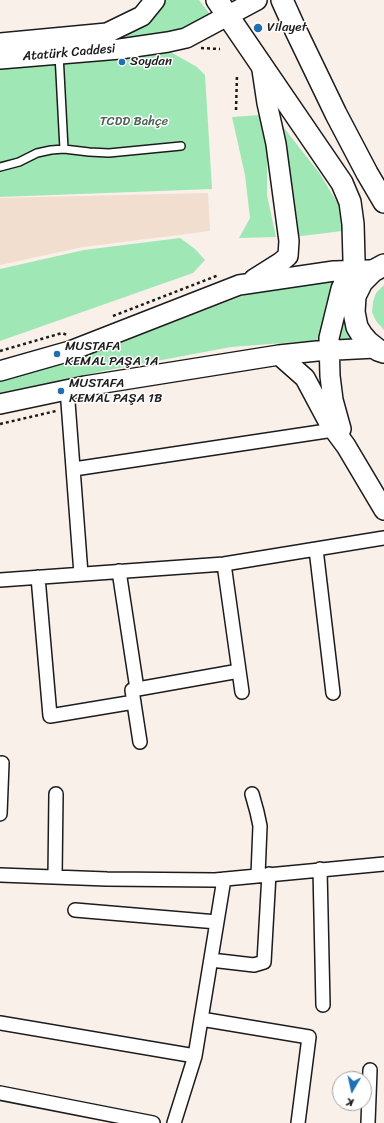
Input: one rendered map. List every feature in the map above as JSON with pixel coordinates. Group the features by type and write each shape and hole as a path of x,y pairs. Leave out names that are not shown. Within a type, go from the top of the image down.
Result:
{"main road":[{"name":"Atatürk Caddesi","path":"0,42 107,33 142,16 155,0"},
{"name":"Atatürk Caddesi","path":"0,59 120,49 186,38 222,7 257,0"},
{"path":"282,0 336,114 384,202"},
{"path":"222,7 342,183 350,202 353,224 371,268"},
{"path":"246,284 288,256 289,241 276,144 260,63"},
{"path":"0,371 70,344 179,308 239,285 334,271 371,268"},
{"path":"371,268 355,296 354,312 357,327 365,338 380,350"},
{"path":"340,435 332,400 329,338 341,289 345,280 371,268"},
{"path":"0,404 73,388 279,355 330,350 380,350"},
{"path":"279,355 305,378 329,423 340,435 384,510"}],"street":[{"path":"73,388 69,408 81,574"},
{"path":"74,469 340,435"},
{"path":"0,580 224,564 384,538"},
{"path":"316,549 333,693"},
{"path":"224,564 242,692"},
{"path":"119,571 140,742"},
{"path":"38,577 50,716 239,671"},
{"path":"0,814 2,763"},
{"path":"55,877 56,794"},
{"path":"211,960 254,965 264,962 264,875 260,826 252,794"},
{"path":"0,875 107,879 224,879 384,864"},
{"path":"320,869 323,1005"},
{"path":"174,1123 195,1056 224,879"},
{"path":"75,910 217,922"},
{"path":"201,1019 309,1036 298,1123"},
{"path":"0,1022 195,1056"},
{"path":"368,1123 370,1070"},
{"path":"0,1093 153,1123"}],"lane":[{"path":"59,54 64,149"},
{"path":"0,167 19,162 38,153 64,149 109,153 181,146"}],"path":[{"path":"236,110 237,75"},
{"path":"0,351 62,334 70,344"},
{"path":"0,424 69,408"}],"shaded area":[{"path":"208,193 210,231 83,247 0,265 0,198"}],"green space":[{"path":"165,0 199,0 212,17 171,34 118,42 45,45 160,9"},
{"name":"TCDD Bahçe","path":"167,50 197,67 205,75 212,189 0,197 0,64"},
{"path":"259,115 264,125 267,151 267,195 276,237 239,238 250,218 245,175 232,117"},
{"path":"277,119 320,174 344,214 342,231 294,237"},
{"path":"180,238 195,249 205,260 193,273 0,341 0,269 84,250"},
{"path":"337,280 322,340 231,347 103,371 0,395 0,381 98,351 247,294"},
{"path":"384,285 384,330 376,321 372,312 376,293"},
{"path":"343,298 357,339 336,340"}],"place":[{"name":"Vilayet","path":"258,28"},
{"name":"Soydan","path":"122,62"},
{"name":"MUSTAFA KEMAL PAŞA 1A","path":"57,354"},
{"name":"MUSTAFA KEMAL PAŞA 1B","path":"61,391"}]}
